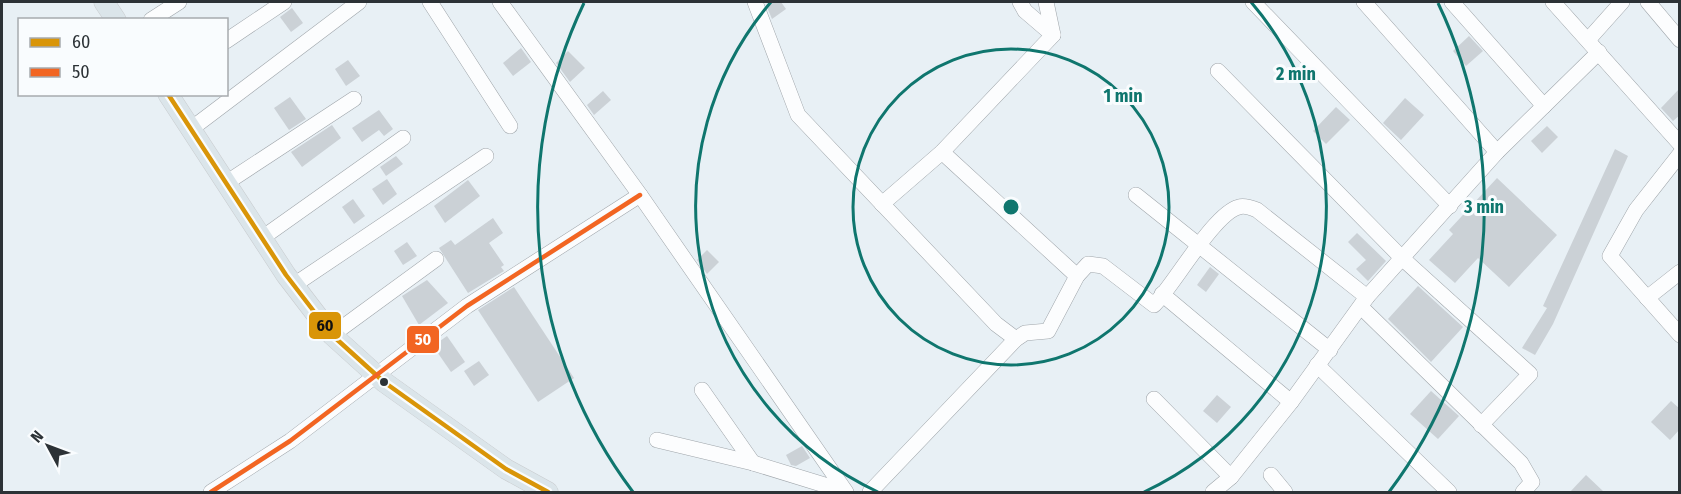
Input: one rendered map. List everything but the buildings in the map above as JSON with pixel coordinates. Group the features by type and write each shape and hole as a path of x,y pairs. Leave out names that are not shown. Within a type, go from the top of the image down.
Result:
{"main road":[{"path":"104,2 115,18"},
{"path":"169,96 262,238 332,335 376,376 506,469 548,492"}],"street":[{"path":"155,18 179,2"},
{"path":"228,40 284,2"},
{"path":"430,2 510,126"},
{"path":"500,2 640,195 845,492"},
{"path":"755,2 798,115 996,324 1016,339"},
{"path":"1020,2 1025,10 1053,35"},
{"path":"1046,2 1053,35"},
{"path":"1253,2 1450,206"},
{"path":"1364,2 1497,153"},
{"path":"1452,2 1544,106"},
{"path":"1553,2 1680,144"},
{"path":"1588,40 1622,2"},
{"path":"1648,2 1680,40"},
{"path":"191,129 351,3"},
{"path":"882,204 942,152 1053,35"},
{"path":"1213,492 1232,477 1291,402 1364,302 1497,153 1599,52"},
{"path":"1218,71 1403,259 1530,374 1481,425"},
{"path":"226,183 354,99"},
{"path":"262,238 403,138"},
{"path":"942,152 1077,276"},
{"path":"1680,154 1636,210 1611,254 1680,335"},
{"path":"294,285 486,156"},
{"path":"210,492 290,441 467,306 640,195"},
{"path":"1136,195 1330,350"},
{"path":"870,492 1016,339 1025,333 1048,331 1083,267 1094,263 1102,266 1152,305 1200,244 1229,213 1239,206 1257,210 1364,302 1521,464 1532,482 1523,492"},
{"path":"332,335 436,259"},
{"path":"1647,298 1680,272"},
{"path":"1162,294 1291,402"},
{"path":"1317,365 1449,492"},
{"path":"702,390 753,463"},
{"path":"1154,399 1232,477"},
{"path":"657,440 753,463 845,492"},
{"path":"1271,475 1285,492"}],"transit line":[{"name":"60","path":"169,96 286,275 332,335 384,382 506,469 548,492"},
{"name":"50","path":"211,492 290,441 467,306 640,195"}]}
